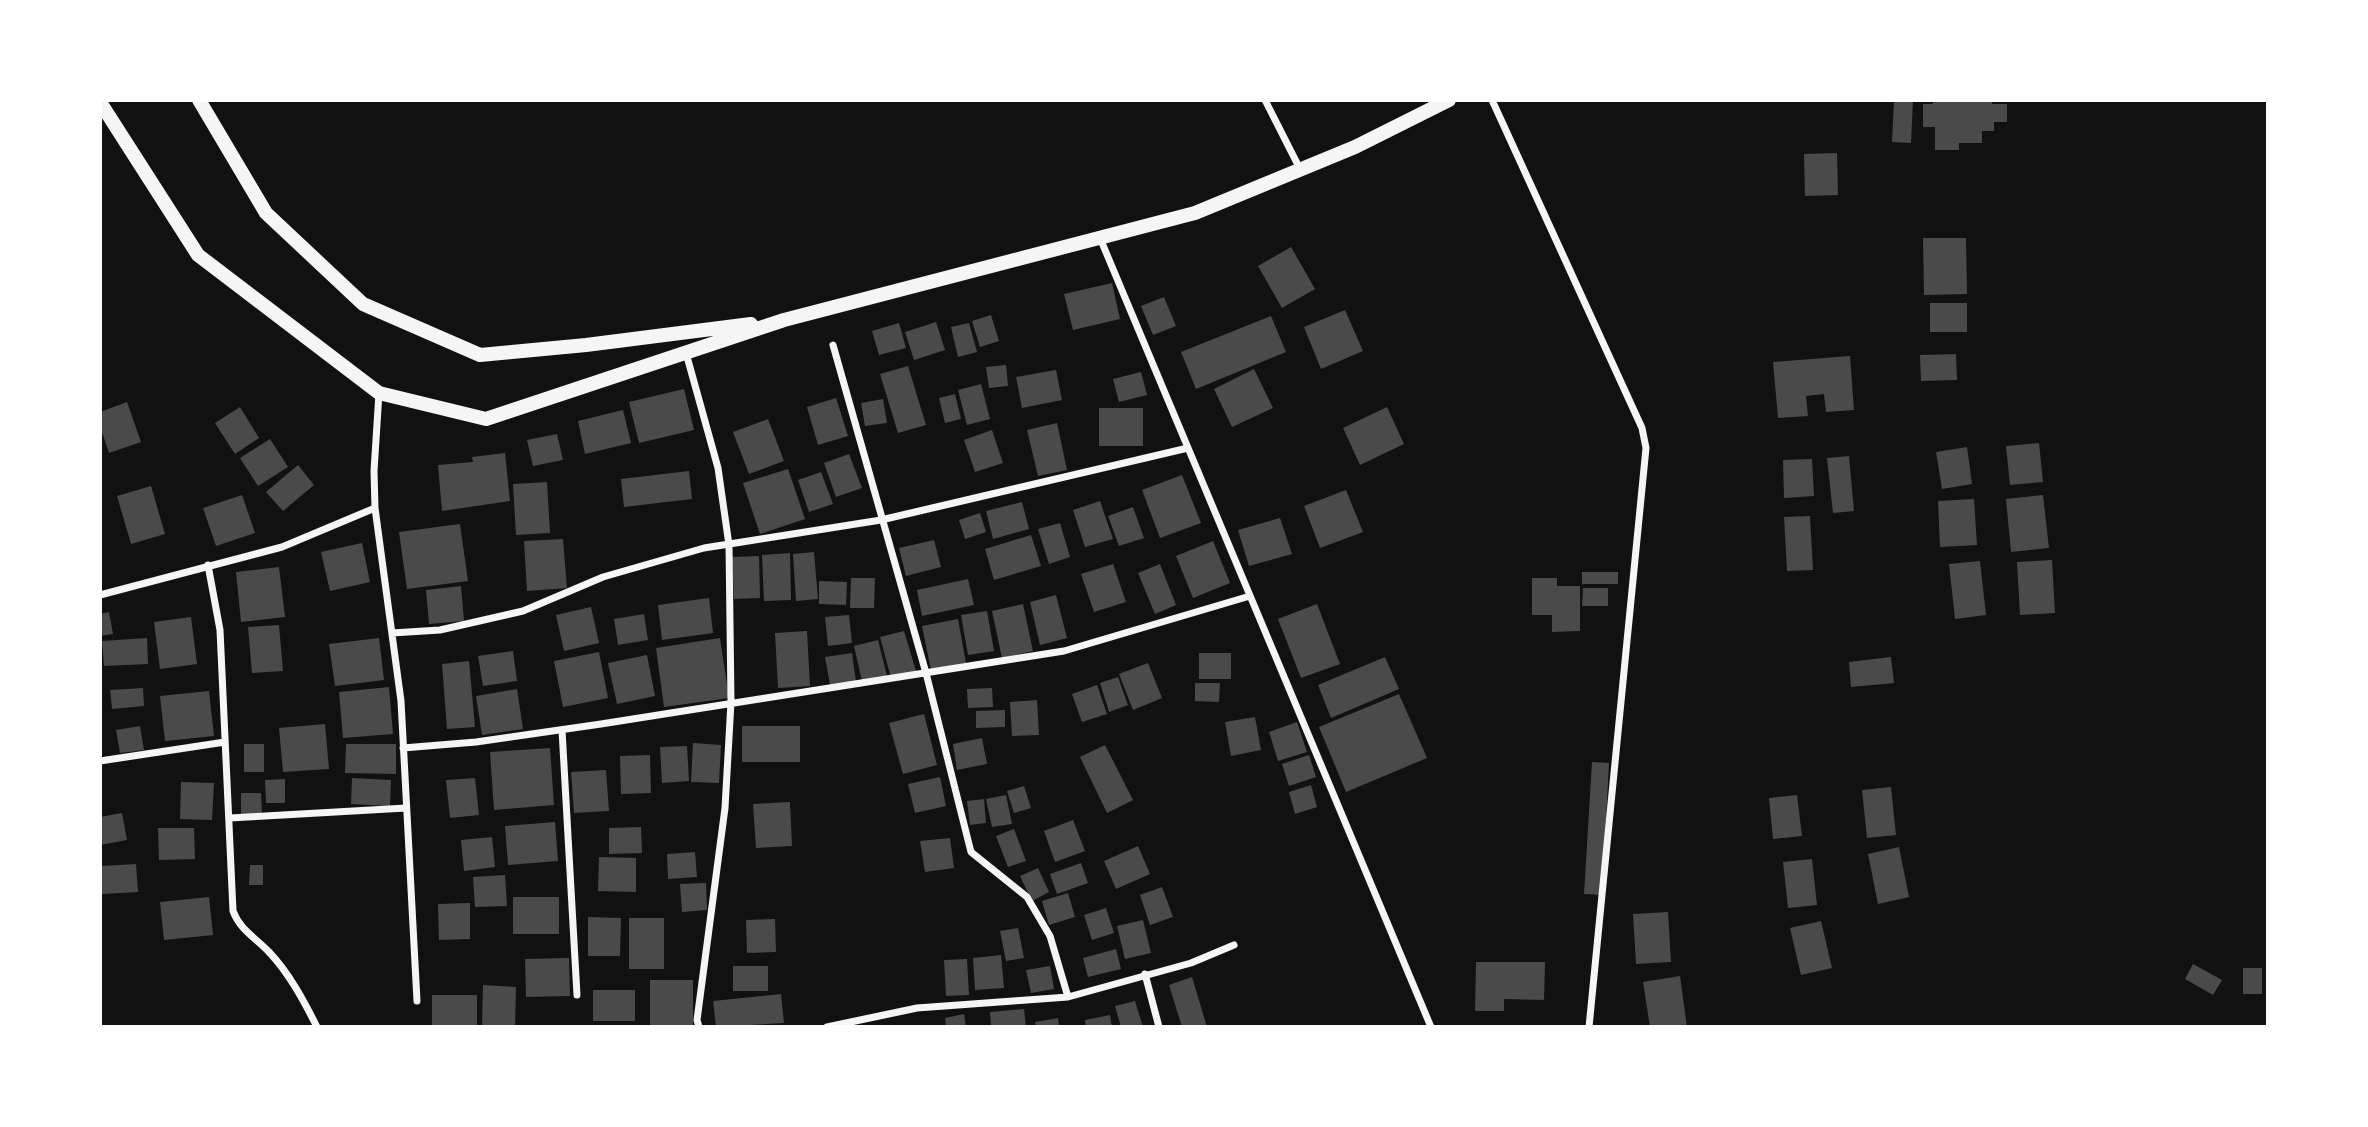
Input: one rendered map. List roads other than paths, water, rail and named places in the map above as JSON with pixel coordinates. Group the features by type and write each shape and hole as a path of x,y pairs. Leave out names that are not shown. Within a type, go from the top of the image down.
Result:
{"highway":[{"path":"199,100 266,213 363,304 480,355 586,345 784,320"},
{"path":"100,102 198,255 379,393 486,419 784,320 1195,213 1355,147 1448,100"}],"street":[{"path":"1265,100 1300,170"},
{"path":"1492,100 1642,428 1646,448 1589,1027"},
{"path":"1100,238 1431,1027"},
{"path":"833,345 926,673 971,852 1027,897 1050,936 1068,997"},
{"path":"686,352 718,468 729,545 731,702 725,808 697,1020 699,1027"},
{"path":"379,393 374,471 375,508 392,634 403,748 417,1001"},
{"path":"392,634 440,630 523,611 603,577 652,561 729,545 881,520 1188,448"},
{"path":"100,595 282,547 375,508"},
{"path":"208,565 220,630 233,911 238,924 270,953 302,998 317,1027"},
{"path":"403,748 476,742 562,730 1064,651 1250,596"},
{"path":"562,730 577,995"},
{"path":"100,761 225,742"},
{"path":"230,818 406,808"},
{"path":"827,1027 917,1008 1068,997 1191,963 1234,945"},
{"path":"1145,974 1159,1027"}]}
